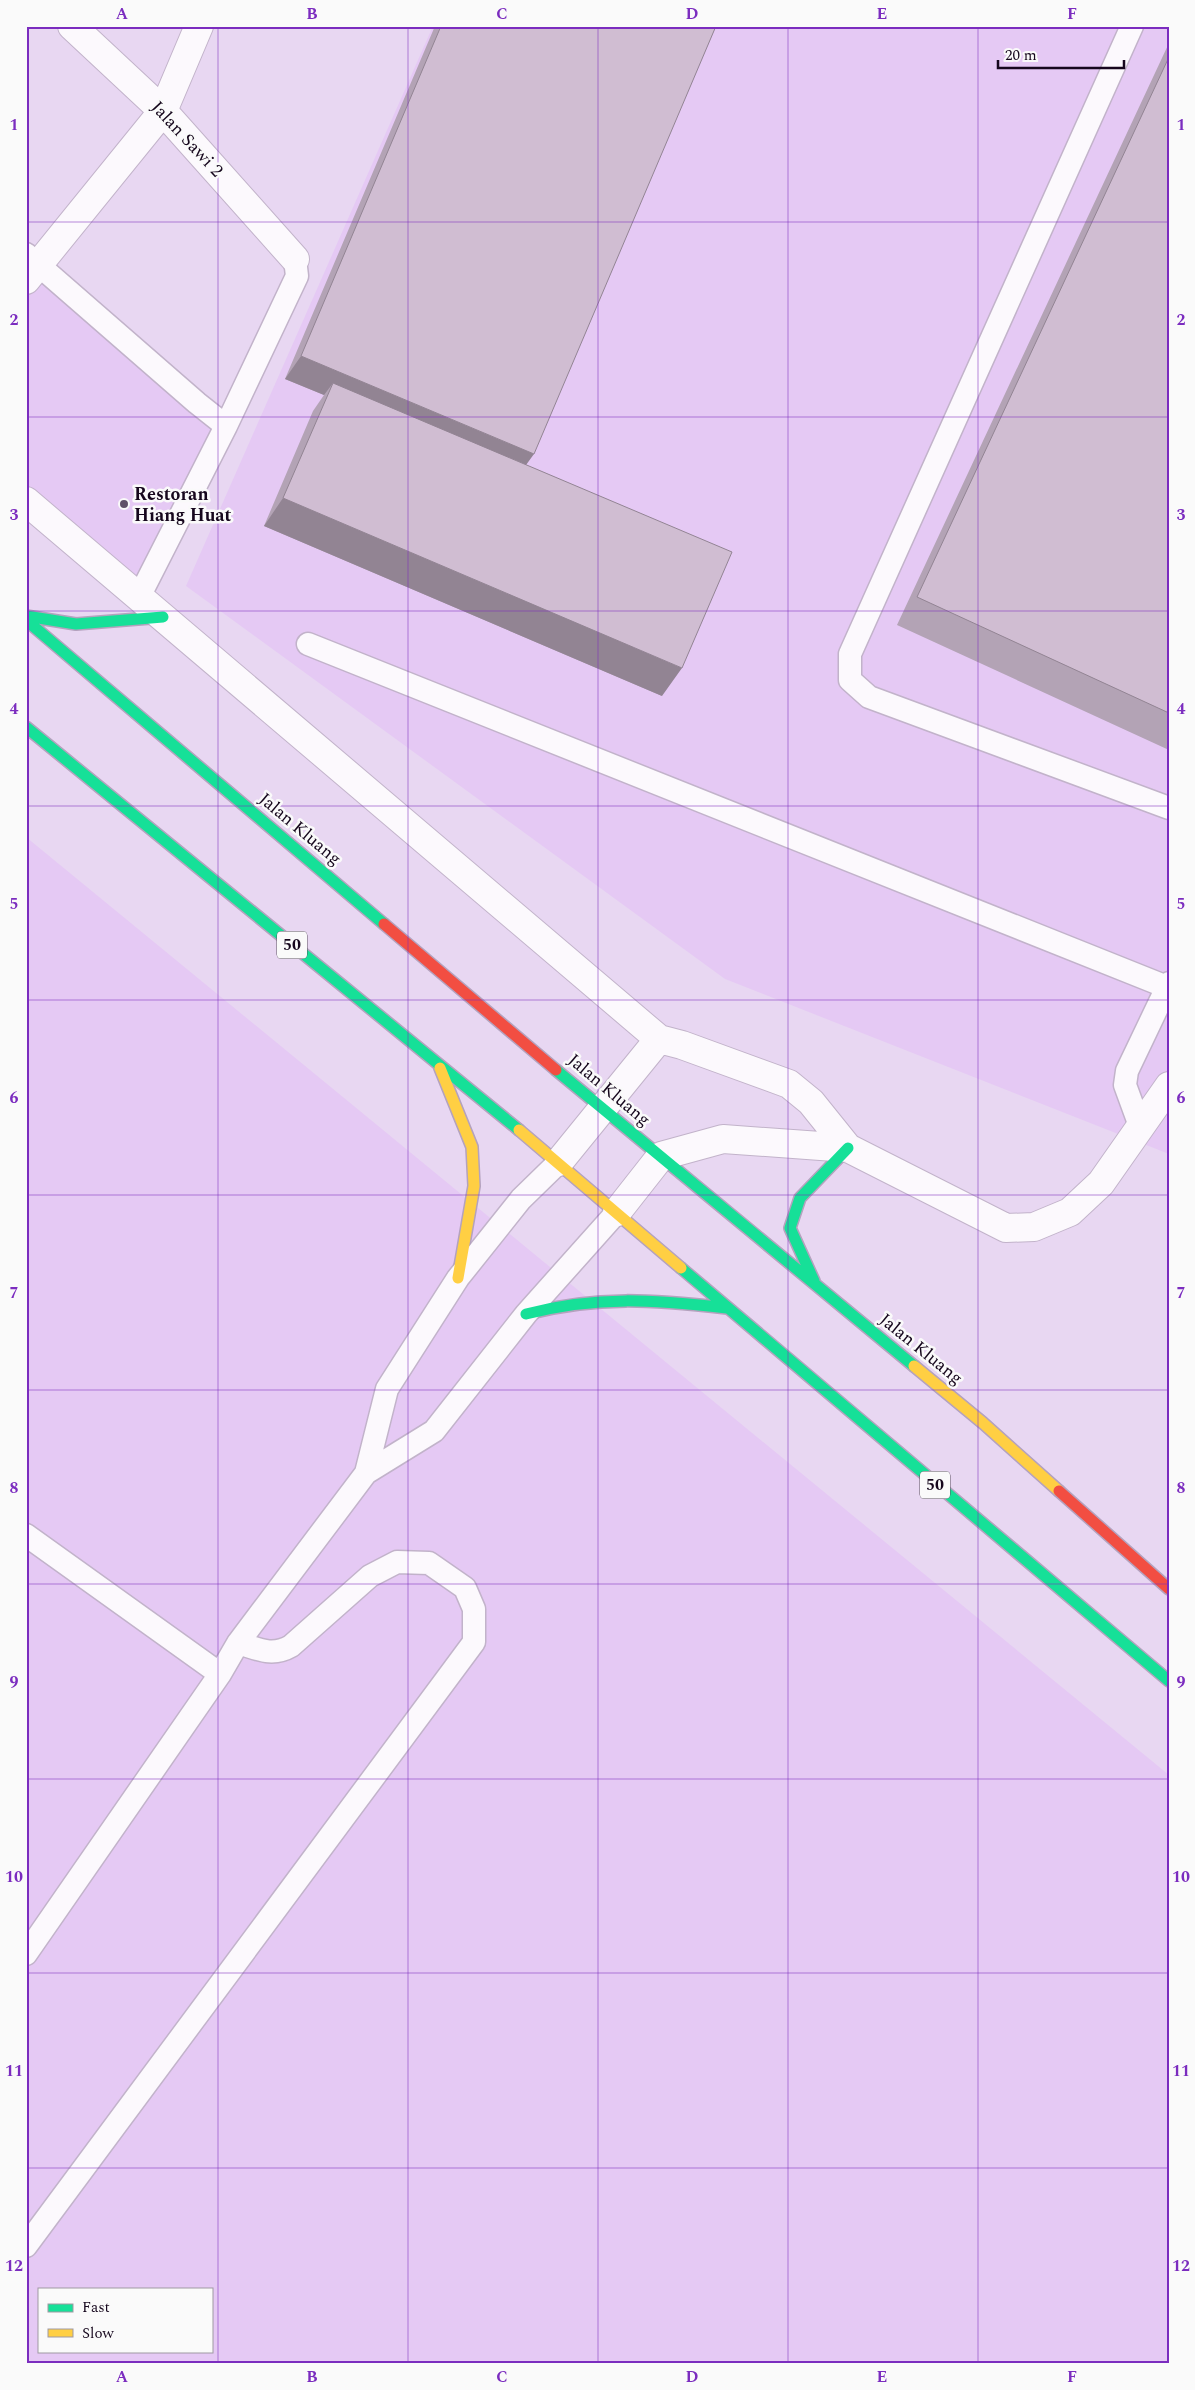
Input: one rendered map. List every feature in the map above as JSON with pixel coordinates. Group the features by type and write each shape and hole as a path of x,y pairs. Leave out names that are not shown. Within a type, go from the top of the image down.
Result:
{"highway":[{"path":"26,616 76,624 163,617"},
{"name":"Jalan Kluang","path":"26,620 536,1052 983,1423 1169,1589"},
{"name":"50","path":"26,727 439,1066 559,1162 727,1308 1169,1681"},
{"path":"439,1066 472,1147 474,1186 458,1278"},
{"path":"817,1287 790,1228 800,1198 848,1148"},
{"path":"526,1314 571,1303 612,1300 654,1300 727,1308"}],"street":[{"name":"Jalan Sawi 2","path":"72,26 163,111 294,259"},
{"path":"30,266 163,111 199,26"},
{"path":"26,501 658,1039 682,1045 788,1084 811,1102 848,1148"},
{"path":"559,1162 658,1039"},
{"path":"617,1212 661,1156 723,1139 848,1148 1006,1228 1034,1227 1070,1212 1100,1182 1169,1086"}],"lane":[{"path":"1132,26 850,654 850,680 869,697 1169,808"},
{"path":"139,597 226,426 297,276 294,259"},
{"path":"30,266 226,426"},
{"path":"308,644 1168,985 1127,1071 1125,1086 1140,1126"},
{"path":"366,1473 387,1389 458,1278 521,1199 559,1162"},
{"path":"26,1954 220,1674 238,1644 366,1473 434,1431 526,1314 617,1212"},
{"path":"26,1535 220,1674"},
{"path":"26,2246 474,1642 474,1608 465,1588 429,1563 397,1562 370,1576 291,1646 280,1652 271,1652 238,1644"}],"shaded area":[{"path":"433,26 1169,26 1169,1154 725,979 186,586"},
{"path":"26,243 237,425 153,592 26,517"},
{"path":"26,837 1169,1775 1169,2364 26,2364"}],"building":[{"path":"441,26 716,26 534,454 301,356"},
{"path":"1169,57 1169,713 917,597"},
{"path":"333,383 732,552 682,668 283,498"}],"traffic: fast":[{"path":"26,616 76,624 163,617"},
{"path":"26,620 384,924"},
{"path":"26,727 519,1130"},
{"path":"556,1070 914,1366"},
{"path":"814,1281 790,1228 800,1198 848,1148"},
{"path":"681,1268 1169,1681"},
{"path":"526,1314 578,1304 626,1301 650,1301 727,1308"}],"traffic: slow":[{"path":"440,1068 472,1147 474,1186 458,1278"},
{"path":"519,1130 681,1268"},
{"path":"914,1366 983,1423 1059,1491"}],"traffic: jam":[{"path":"384,924 556,1070"},
{"path":"1059,1491 1169,1589"}],"place":[{"name":"Restoran Hiang Huat","path":"124,504"}]}
